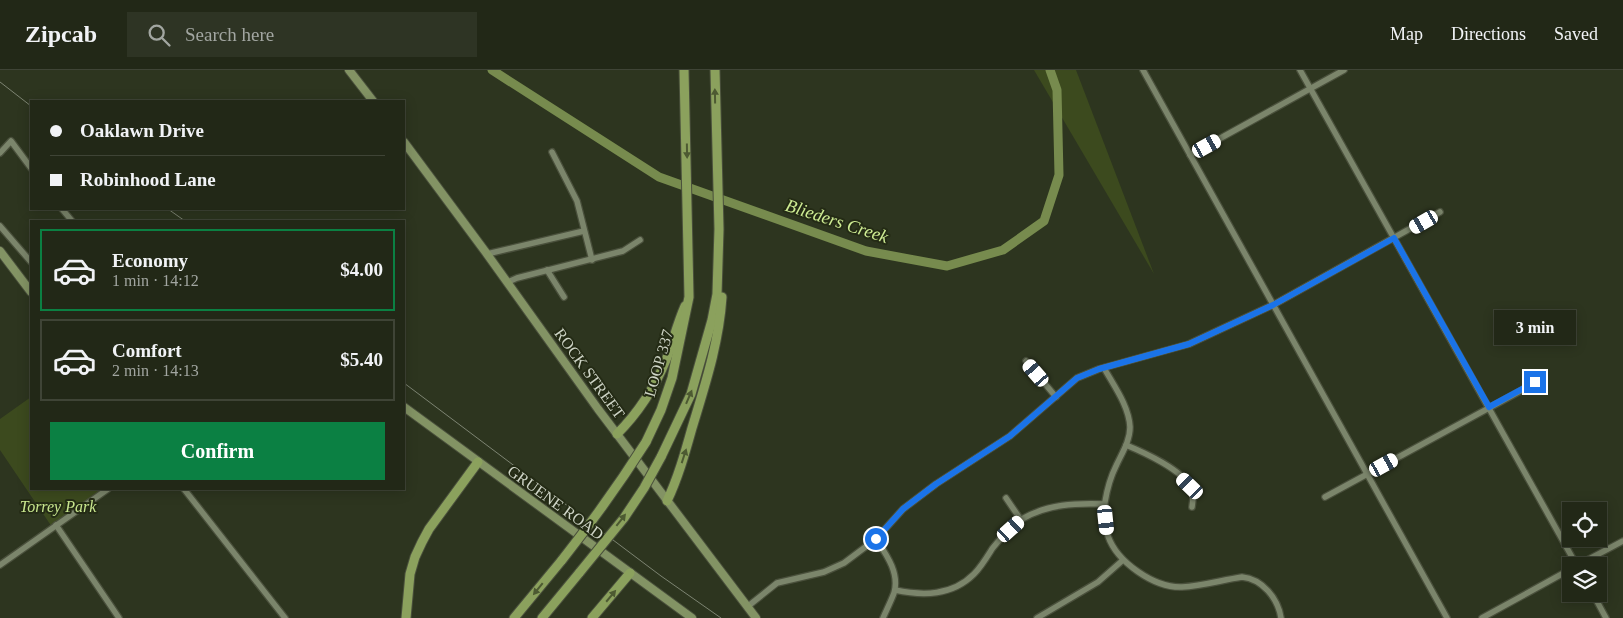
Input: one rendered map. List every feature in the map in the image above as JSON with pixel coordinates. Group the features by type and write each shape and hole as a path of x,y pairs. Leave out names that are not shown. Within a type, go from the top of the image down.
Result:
{"main road":[{"name":"LOOP 337","path":"514,618 590,524 626,474 646,442 661,410 672,378 686,318 690,278 684,70"},
{"path":"542,618 629,510 644,488 691,394 712,320 718,275 719,228 715,70"},
{"path":"667,501 677,478 713,354 723,274 719,228"},
{"path":"617,434 636,414 653,388 666,360 679,320 689,297"},
{"path":"406,618 410,574 415,557 429,529 478,462"},
{"path":"592,618 630,573"}],"street":[{"path":"350,70 372,100"},
{"path":"1143,70 1447,618"},
{"path":"1300,70 1489,407 1570,557"},
{"path":"1190,155 1344,70"},
{"path":"0,153 11,141 30,167"},
{"name":"ROCK STREET","path":"405,143 488,254 598,410 756,618"},
{"path":"552,152 577,202 592,260"},
{"path":"63,210 71,220"},
{"path":"747,607 777,583 824,572 844,563 876,539 903,509 936,484 1010,436 1077,378 1104,368 1189,344 1273,305 1440,212"},
{"path":"0,226 30,261"},
{"path":"488,254 584,231"},
{"path":"508,282 517,278 623,251 640,240"},
{"path":"0,251 30,291"},
{"path":"548,270 564,297"},
{"path":"1026,361 1056,396"},
{"path":"1104,368 1124,404 1130,428 1126,445 1115,468 1104,504 1108,536 1123,560 1144,576 1163,585 1181,587 1242,577 1250,578 1262,584 1276,602 1281,618"},
{"path":"1325,497 1535,382"},
{"name":"GRUENE ROAD","path":"405,408 692,618"},
{"path":"1126,445 1149,455 1177,473 1190,486 1194,497 1192,507"},
{"path":"0,565 107,490"},
{"path":"185,490 285,618"},
{"path":"1006,498 1021,520"},
{"path":"895,590 916,594 938,594 957,587 974,574 1001,538 1021,520 1051,507 1075,503 1104,504"},
{"path":"56,525 119,618"},
{"path":"876,539 890,559 894,572 895,590 883,618"},
{"path":"1593,557 1623,541"},
{"path":"1037,618 1098,582 1123,560"},
{"path":"1482,618 1562,574"},
{"path":"1597,602 1606,618"}],"green space":[{"path":"1034,70 1076,70 1154,274"},
{"name":"Torrey Park","path":"30,398 30,490 108,490 52,527 0,450 0,419"}],"waterway":[{"name":"Blieders Creek","path":"492,70 659,177 866,251 947,266 1003,250 1044,221 1059,175 1057,90 1050,70"}],"railway":[{"path":"0,82 30,105"},
{"path":"169,210 184,220"},
{"path":"405,384 661,576 721,618"}],"route":[{"path":"876,539 903,509 936,484 1010,436 1077,378 1099,369 1189,344 1273,305 1394,238 1489,407 1535,382"}]}
